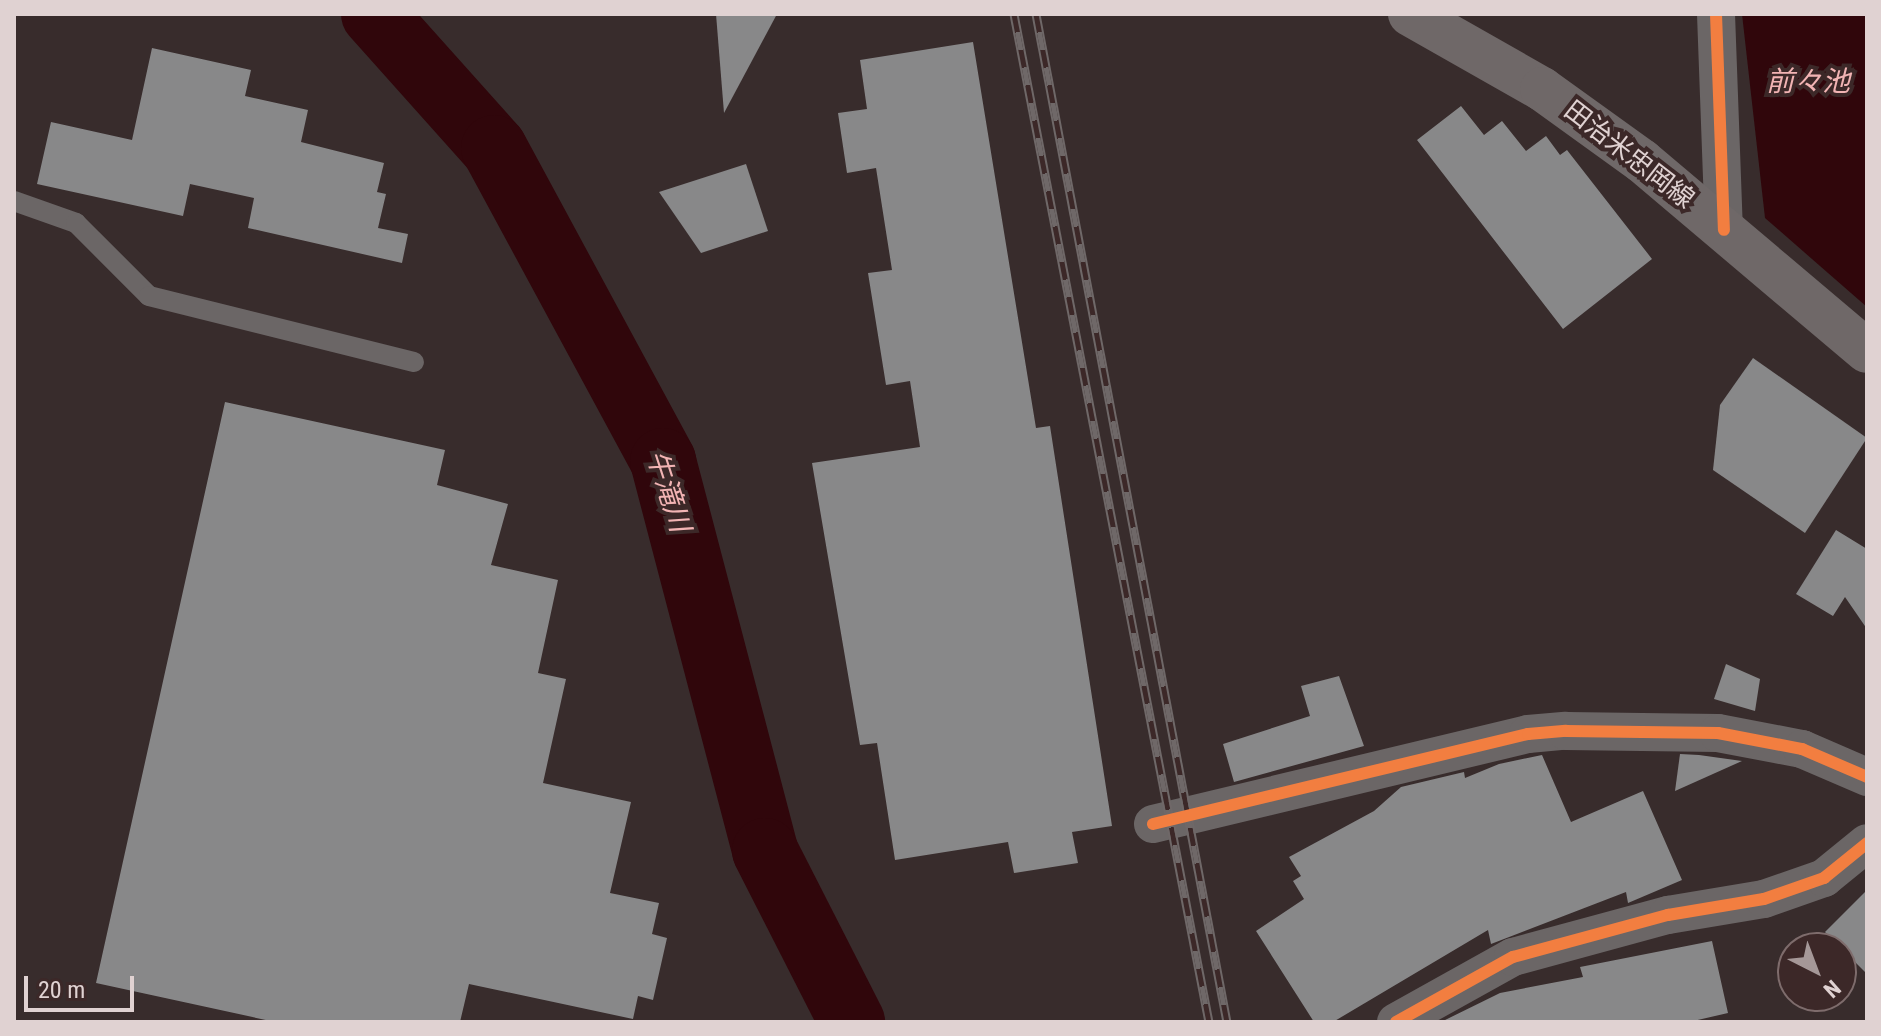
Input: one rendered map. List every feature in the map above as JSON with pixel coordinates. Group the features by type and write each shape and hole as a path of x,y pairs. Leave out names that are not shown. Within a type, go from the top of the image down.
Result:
{"main road":[{"name":"田治米忠岡線","path":"1410,14 1542,89 1724,230 1867,351"}],"street":[{"path":"1716,14 1724,230"},
{"path":"1153,824 1528,734 1566,731 1718,733 1802,749 1867,777"},
{"path":"1396,1022 1513,957 1668,915 1764,899 1824,878 1867,843"}],"lane":[{"path":"14,201 76,223 149,296 414,362"}],"water":[{"name":"前々池","path":"1742,14 1867,14 1867,307 1765,218"}],"building":[{"path":"716,14 777,14 724,113"},
{"path":"973,42 1036,428 1050,426 1112,826 1072,832 1078,863 1014,873 1008,842 895,860 877,743 860,745 812,463 920,447 910,381 886,385 868,273 892,270 876,168 847,173 838,113 867,109 860,60"},
{"path":"152,48 251,70 245,96 308,110 301,142 384,163 377,192 386,194 378,228 408,234 402,263 248,228 254,198 190,184 183,216 37,184 51,122 132,140"},
{"path":"1461,106 1484,135 1502,121 1526,151 1546,136 1560,155 1567,150 1652,259 1563,329 1417,140"},
{"path":"746,164 768,231 701,253 659,192"},
{"path":"1753,358 1867,438 1805,533 1713,470 1720,405"},
{"path":"225,402 445,450 437,485 508,504 491,565 558,580 538,673 566,679 543,783 631,802 610,893 659,903 652,934 667,938 653,1000 638,996 633,1019 469,984 460,1022 275,1022 96,983"},
{"path":"1836,530 1867,549 1867,629 1845,597 1833,616 1796,594"},
{"path":"1726,664 1760,679 1755,711 1714,699"},
{"path":"1339,676 1364,746 1234,782 1223,744 1310,716 1301,686"},
{"path":"1680,754 1699,755 1742,761 1675,791"},
{"path":"1542,755 1571,822 1643,791 1682,880 1628,903 1626,892 1491,944 1488,930 1333,1022 1314,1022 1256,931 1304,899 1293,881 1301,876 1289,857 1374,811 1401,787 1464,772 1465,778 1499,764"},
{"path":"1867,890 1867,974 1857,964 1857,932 1825,932"},
{"path":"1712,941 1728,1013 1689,1022 1441,1022 1500,993 1583,977 1580,967"}],"waterway":[{"name":"牛滝川","path":"374,14 494,148 663,461 765,851 852,1022"}],"railway":[{"path":"1014,14 1209,1022"},
{"path":"1036,14 1227,1022"}],"cycle path":[{"path":"1716,14 1724,230"},
{"path":"1153,824 1528,734 1566,731 1718,733 1802,749 1867,777"},
{"path":"1396,1022 1513,957 1668,915 1764,899 1824,878 1867,843"}]}
